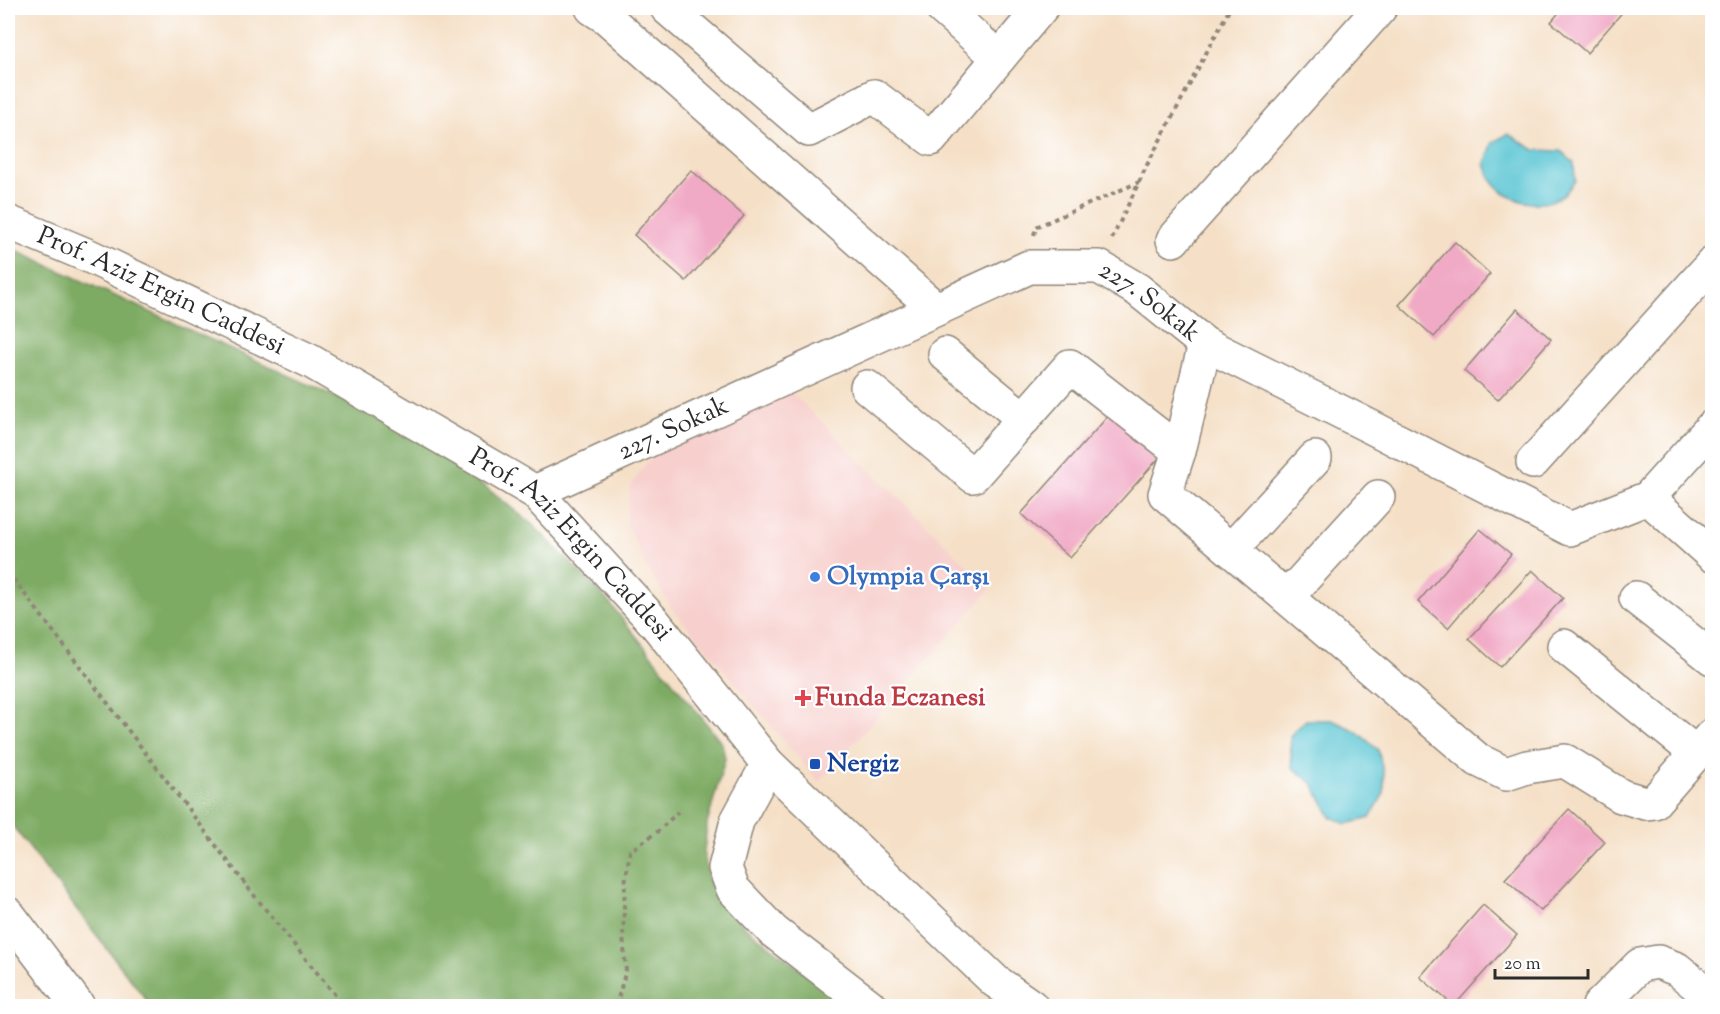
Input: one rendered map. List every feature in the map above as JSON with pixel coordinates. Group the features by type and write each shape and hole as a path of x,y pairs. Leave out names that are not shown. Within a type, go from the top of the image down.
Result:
{"street":[{"path":"592,8 606,17 936,309"},
{"path":"667,8 809,130 874,96 931,139 1041,8"},
{"path":"942,8 999,58"},
{"path":"1173,240 1380,8"},
{"name":"Prof. Aziz Ergin Caddesi","path":"8,222 89,256 310,361 535,492 655,623 768,764 995,981 1031,1006"},
{"path":"1533,462 1713,264"},
{"name":"227. Sokak","path":"535,492 1029,267 1098,266 1138,290 1204,344 1570,529 1648,498"},
{"path":"1204,344 1179,451 1165,494 1479,760 1506,774 1527,767 1565,761 1622,796 1645,803 1654,802 1705,744 1564,646"},
{"path":"945,354 1024,419"},
{"path":"867,387 973,476 1070,366 1179,451"},
{"path":"1713,426 1648,498 1713,555"},
{"path":"1231,550 1315,458"},
{"path":"1287,597 1378,497"},
{"path":"1636,598 1713,658"},
{"path":"768,764 737,820 725,868 733,889 773,931 870,1006"},
{"path":"10,924 78,1006"},
{"path":"1599,1006 1640,965 1658,962 1677,969 1713,998"}],"path":[{"path":"1098,266 1230,8"},
{"path":"1029,267 1036,226 1140,182"},
{"path":"8,572 242,880 344,1006"},
{"path":"616,1006 626,970 622,937 630,851 657,832 678,812"}],"shaded area":[{"name":"Olympia Çarşı","path":"790,391 991,589 819,782 671,607 645,564 626,523 630,487 646,463 666,444"}],"green space":[{"path":"8,247 358,407 450,459 533,525 607,600 722,743 725,759 707,824 704,852 708,877 722,903 744,926 848,1006 151,1006 8,820"}],"water":[{"path":"1508,134 1535,150 1561,151 1574,163 1575,181 1564,194 1545,203 1535,203 1516,199 1499,189 1485,164 1493,142"},
{"path":"1306,720 1332,720 1356,731 1378,750 1384,775 1384,793 1370,818 1347,824 1331,817 1313,784 1292,767 1290,736"}],"building":[{"path":"1563,8 1626,8 1587,53 1551,22"},
{"path":"691,170 744,216 686,281 634,235"},
{"path":"1455,242 1490,274 1434,337 1399,305"},
{"path":"1517,309 1551,339 1498,400 1464,371"},
{"path":"1117,406 1166,450 1070,558 1021,514"},
{"path":"1480,529 1511,554 1448,628 1418,602"},
{"path":"1532,570 1563,598 1500,667 1469,639"},
{"path":"1569,809 1605,842 1541,911 1505,879"},
{"path":"1483,905 1517,935 1454,1006 1420,977"}],"place":[{"name":"Olympia Çarşı","path":"815,577"},
{"name":"Funda Eczanesi","path":"803,698"},
{"name":"Nergiz","path":"815,764"}]}
